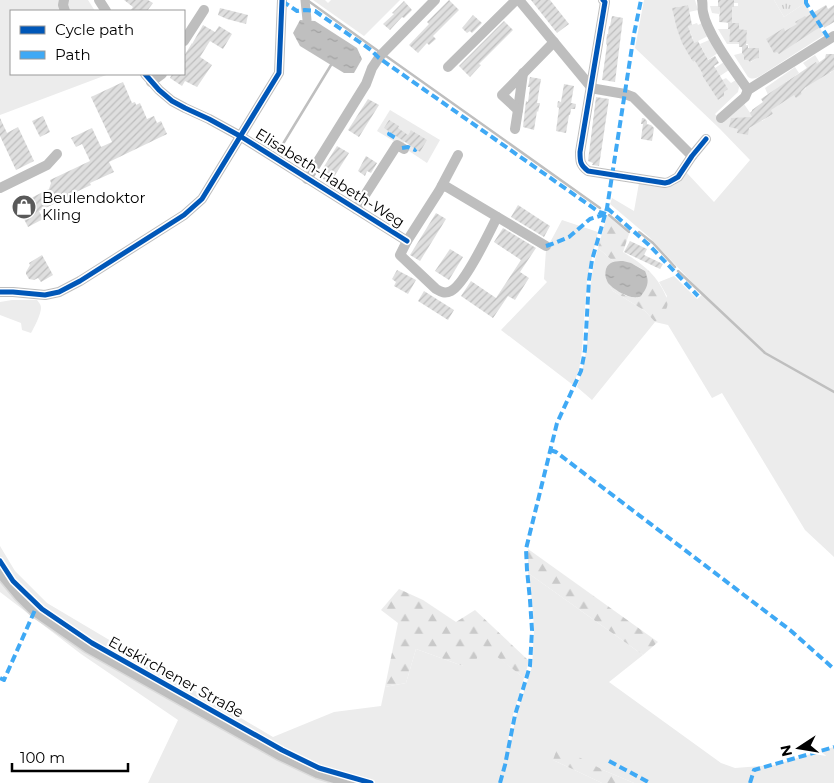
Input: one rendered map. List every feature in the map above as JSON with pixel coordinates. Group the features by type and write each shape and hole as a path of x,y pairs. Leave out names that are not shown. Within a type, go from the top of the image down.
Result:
{"main road":[{"name":"Euskirchener Straße","path":"0,571 35,610 89,648 280,754 318,772 354,783"}],"street":[{"path":"0,292 44,295 59,292 80,281 184,215 202,199 279,73 282,0"},
{"path":"307,179 366,84 372,68 380,56 435,0"},
{"path":"448,67 517,0 591,87 633,97 692,156"},
{"path":"603,0 605,2 580,152 582,166 588,171 664,183 669,182 678,177 706,139"},
{"path":"702,0 703,11 714,38 748,90"},
{"path":"185,39 204,10"},
{"path":"722,118 745,97 748,90 834,36"},
{"path":"518,110 502,95 554,42"},
{"path":"515,129 523,73"},
{"name":"Elisabeth-Habeth-Weg","path":"148,78 172,101 240,136 406,241"},
{"name":"Elisabeth-Habeth-Weg","path":"356,209 397,145 404,149"},
{"path":"0,188 47,165 57,154"},
{"name":"Elisabeth-Habeth-Weg","path":"458,155 442,186 406,241 400,255 436,289 441,292 452,290 470,267 497,217"},
{"path":"442,186 447,187 546,246"}],"green space":[{"path":"0,0 88,0 94,10 10,10 10,75 106,75 0,115"},
{"path":"313,0 325,0 328,3 331,0 400,0 364,36"},
{"path":"644,0 695,0 698,10 689,12 687,5 673,8 683,25 682,43 693,39 688,26 702,23 708,36 694,43 687,50 693,62 706,56 700,44 709,40 718,53 706,61 715,68 724,62 729,70 708,84 718,100 723,97 724,92 728,89 722,80 726,78 731,83 736,80 739,87 738,92 715,114 723,123 744,104 753,117 762,121 773,114 768,105 768,95 765,88 795,67 799,73 786,82 796,97 802,94 801,92 806,88 802,81 807,68 803,63 815,55 825,71 828,70 830,73 834,70 834,557 805,530 722,393 712,398 668,325 655,322 667,296 659,282 674,276 697,299 703,294 649,237 610,204 612,198 634,211 639,183 665,187 674,185 686,172 714,202 750,160 635,48"},
{"path":"734,0 774,0 784,17 805,3 824,35 760,76 750,78 734,55 742,53 744,60 751,62 759,58 759,48 749,48 748,44 727,44 718,29 730,29 729,42 746,39 747,30 739,29 739,23 732,23 732,10 720,10 719,14 712,13 710,6 738,6 738,3 734,3"},
{"path":"774,0 805,0 805,3 784,17"},
{"path":"390,110 440,140 427,163 406,149 416,133 411,130 402,146 377,131"},
{"path":"607,215 629,234 623,252 650,272 665,295 667,307 655,322 645,311 613,291 608,283 626,296 637,298 645,271 638,266 614,262 598,248"},
{"path":"562,220 598,232 587,279 579,370 573,385 501,330 547,282 544,279 546,250"},
{"path":"598,248 614,262 611,263 606,279 613,291 645,311 655,322 592,400 577,387 588,336 591,279"},
{"path":"37,300 40,305 40,314 31,333 22,330 21,323 0,315 0,302"},
{"path":"0,546 15,571 47,603 273,737 334,712 381,706 385,687 406,683 416,649 463,666 481,643 524,678 512,718 508,741 511,742 516,716 532,667 534,629 528,573 643,655 609,682 721,763 735,768 774,765 834,747 834,783 634,783 603,770 553,760 602,783 148,783 178,720 81,654 0,592"},
{"path":"528,549 658,642 643,655 528,573"},
{"path":"399,589 423,600 456,622 475,610 528,660 524,678 481,644 472,675 463,666 416,649 406,683 385,687 398,623 381,610"},
{"path":"558,746 603,770 634,783 602,783 553,760"}],"water":[{"path":"300,20 315,21 357,48 362,59 354,73 344,73 300,46 293,33"},
{"path":"623,261 645,271 648,283 641,296 628,296 612,287 607,281 605,274 607,266 613,262"}],"building":[{"path":"124,0 148,0 153,3 148,10 131,10 133,7"},
{"path":"449,0 459,10 433,36 436,39 429,45 427,43 418,53 409,45 429,24 427,22"},
{"path":"531,0 550,0 569,24 557,33"},
{"path":"718,0 734,0 732,23 719,22 720,7 718,7"},
{"path":"404,1 412,10 404,18 402,17 390,30 383,24"},
{"path":"688,5 692,25 688,26 694,43 698,41 708,60 715,56 719,63 714,66 728,89 724,92 724,96 718,100 682,43 677,29 672,8"},
{"path":"826,5 828,9 834,5 834,22 824,28 823,25 779,54 777,52 774,53 766,39 784,28 785,31 797,24 795,22"},
{"path":"220,8 248,15 246,24 218,15"},
{"path":"473,15 482,23 472,33 470,31 467,33 462,28"},
{"path":"612,16 623,18 615,82 602,80 607,34"},
{"path":"504,21 513,30 479,64 481,65 470,77 459,66"},
{"path":"728,23 739,23 739,29 747,30 746,45 748,45 748,48 759,48 759,58 750,62 744,60 742,47 739,47 739,42 729,42 730,29 728,29"},
{"path":"203,25 215,32 219,26 232,34 223,49 210,41 200,57 212,65 197,87 185,81 182,86 170,78 172,75 185,75 185,54"},
{"path":"826,54 834,54 834,70 806,87 801,92 802,94 796,98 794,95 771,110 773,114 749,128 748,135 737,133 738,129 729,127 731,118 752,117 750,113 763,102 761,99 816,62 817,64 825,58"},
{"path":"530,77 541,79 537,103 540,103 534,130 523,127"},
{"path":"123,82 132,103 135,102 136,105 140,103 147,119 154,116 157,123 161,121 167,134 109,162 114,172 39,211 43,219 28,227 17,205 49,189 50,180 90,161 82,144 76,147 71,138 92,128 101,147 112,142 91,97"},
{"path":"564,84 574,86 571,103 576,104 575,109 571,109 566,133 556,131 558,101 561,102"},
{"path":"596,97 609,99 599,166 592,165 593,163 588,161"},
{"path":"368,99 379,105 359,137 348,130"},
{"path":"43,116 50,132 40,137 32,121"},
{"path":"0,118 7,133 18,127 34,161 16,170 0,136"},
{"path":"642,118 647,121 646,124 654,128 652,141 641,139"},
{"path":"389,120 408,135 411,130 427,140 420,152 384,128"},
{"path":"337,146 349,153 330,183 318,176"},
{"path":"366,156 377,163 371,173 367,171 365,176 358,171"},
{"path":"518,205 550,226 544,237 511,217"},
{"path":"436,213 446,219 420,261 410,255"},
{"path":"503,228 536,248 520,272 529,278 515,300 508,296 493,318 461,296 471,281 496,298 521,260 494,242"},
{"path":"630,241 647,249 644,255 663,264 660,269 624,252"},
{"path":"450,249 463,257 449,280 435,271"},
{"path":"42,255 53,275 41,282 38,278 34,280 29,279 26,272 30,265 29,263"},
{"path":"397,270 416,280 408,294 394,286 396,282 392,279"},
{"path":"424,291 454,310 448,320 418,301"}],"waterway":[{"path":"305,0 307,20"},
{"path":"307,0 381,53"},
{"path":"386,56 600,208"},
{"path":"278,152 331,65"},
{"path":"609,215 629,232"},
{"path":"639,232 653,243 675,267"},
{"path":"678,271 765,353 834,392"}],"marked path":[{"path":"500,783 515,715 530,666 532,630 526,549 557,423 581,371 585,350 592,260 607,208 641,0"},
{"path":"806,0 806,3 829,39"},
{"path":"282,1 297,11 315,11 599,212 606,214"},
{"path":"390,133 397,139"},
{"path":"402,148 416,149"},
{"path":"607,208 649,245 698,296"},
{"path":"546,246 569,237 590,219 606,214"},
{"path":"550,450 556,452 790,630 834,669"},
{"path":"0,678 4,680 35,610"},
{"path":"750,783 754,770 834,747"},
{"path":"609,761 650,783"}],"cycle path":[{"path":"0,292 45,295 59,292 80,281 184,215 202,199 279,73 282,0"},
{"path":"603,0 605,2 580,152 580,160 583,167 588,171 665,183 678,177 706,139"},
{"path":"146,75 172,101 240,136 407,241"},
{"path":"0,561 13,581 42,609 92,643 282,750 319,768 371,783"}],"place":[{"name":"Beulendoktor Kling","path":"24,207"}]}
